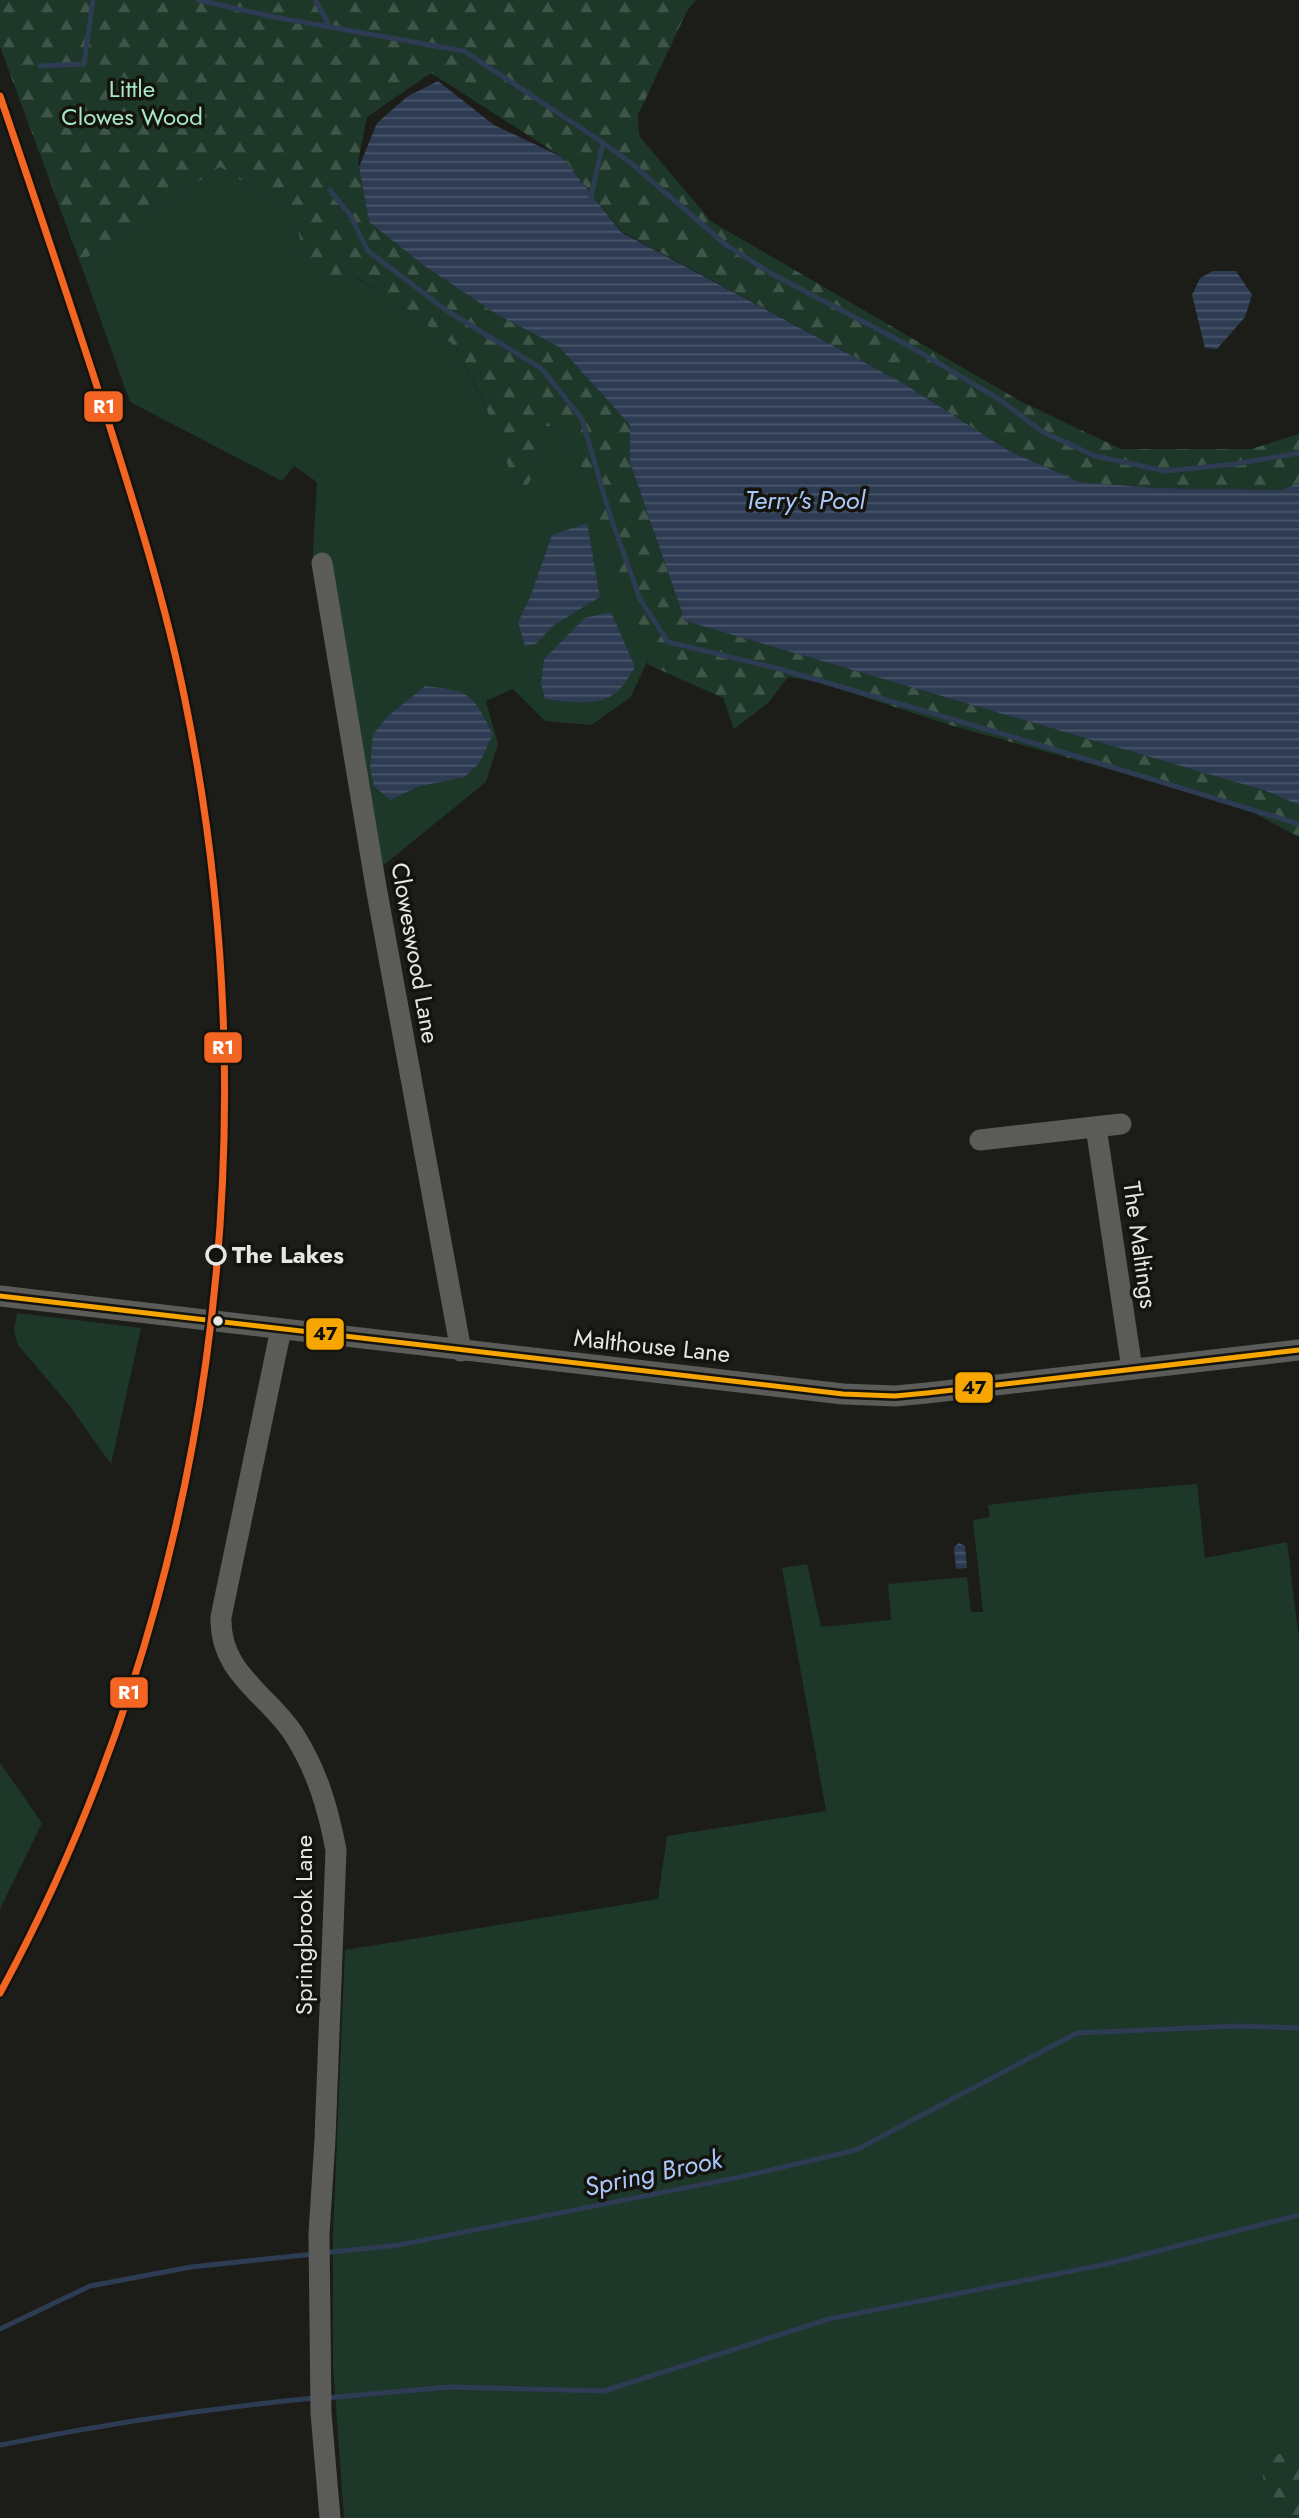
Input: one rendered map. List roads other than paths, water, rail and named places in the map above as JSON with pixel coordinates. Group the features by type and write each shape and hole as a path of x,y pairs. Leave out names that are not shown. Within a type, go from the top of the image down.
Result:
{"street":[{"name":"Cloweswood Lane","path":"322,563 376,887 461,1351"},
{"path":"980,1140 1121,1124"},
{"name":"The Maltings","path":"1096,1127 1132,1369"},
{"name":"Malthouse Lane","path":"0,1296 843,1394 895,1396 1299,1350"},
{"name":"Springbrook Lane","path":"281,1329 221,1617 220,1634 228,1656 241,1675 293,1732 313,1768 327,1805 336,1850 319,2234 321,2413 330,2518"}],"water":[{"name":"Terry's Pool","path":"438,81 494,125 562,157 621,232 903,383 1009,451 1080,482 1156,488 1281,490 1299,483 1299,805 1266,791 685,621 630,463 630,425 559,347 496,314 423,265 369,222 359,167 377,123 408,96"},
{"path":"1213,271 1236,271 1252,295 1245,317 1217,349 1205,348 1192,295 1200,278"},
{"path":"587,523 600,597 554,625 536,644 525,646 518,622 529,600 552,535"},
{"path":"611,612 635,667 623,685 610,696 593,702 545,699 541,683 544,659 585,618"},
{"path":"425,686 452,690 468,696 480,710 493,734 480,762 465,777 420,786 390,800 374,786 370,768 373,734 388,716"},
{"path":"959,1543 965,1546 967,1568 956,1569 954,1547"}],"waterway":[{"path":"40,66 84,64 93,0"},
{"path":"198,0 274,17 464,51 631,163 726,245 772,274 902,342 999,399 1043,432 1095,456 1165,471 1235,464 1299,453"},
{"path":"315,0 330,27"},
{"path":"591,196 603,143"},
{"path":"330,190 350,215 368,251 446,310 542,369 582,419 610,515 640,599 668,642 780,669 1299,824"},
{"name":"Spring Brook","path":"323,2253 399,2245 745,2176 856,2150 1077,2033 1238,2026 1299,2028"},
{"path":"325,2398 449,2387 604,2391 829,2319 1107,2264 1299,2215"},
{"name":"Spring Brook","path":"0,2329 90,2286 191,2267 314,2254"},
{"path":"0,2445 157,2417 315,2398"}],"place":[{"name":"The Lakes","path":"216,1255"}],"park label":[{"name":"Little Clowes Wood","path":"132,103"}]}
